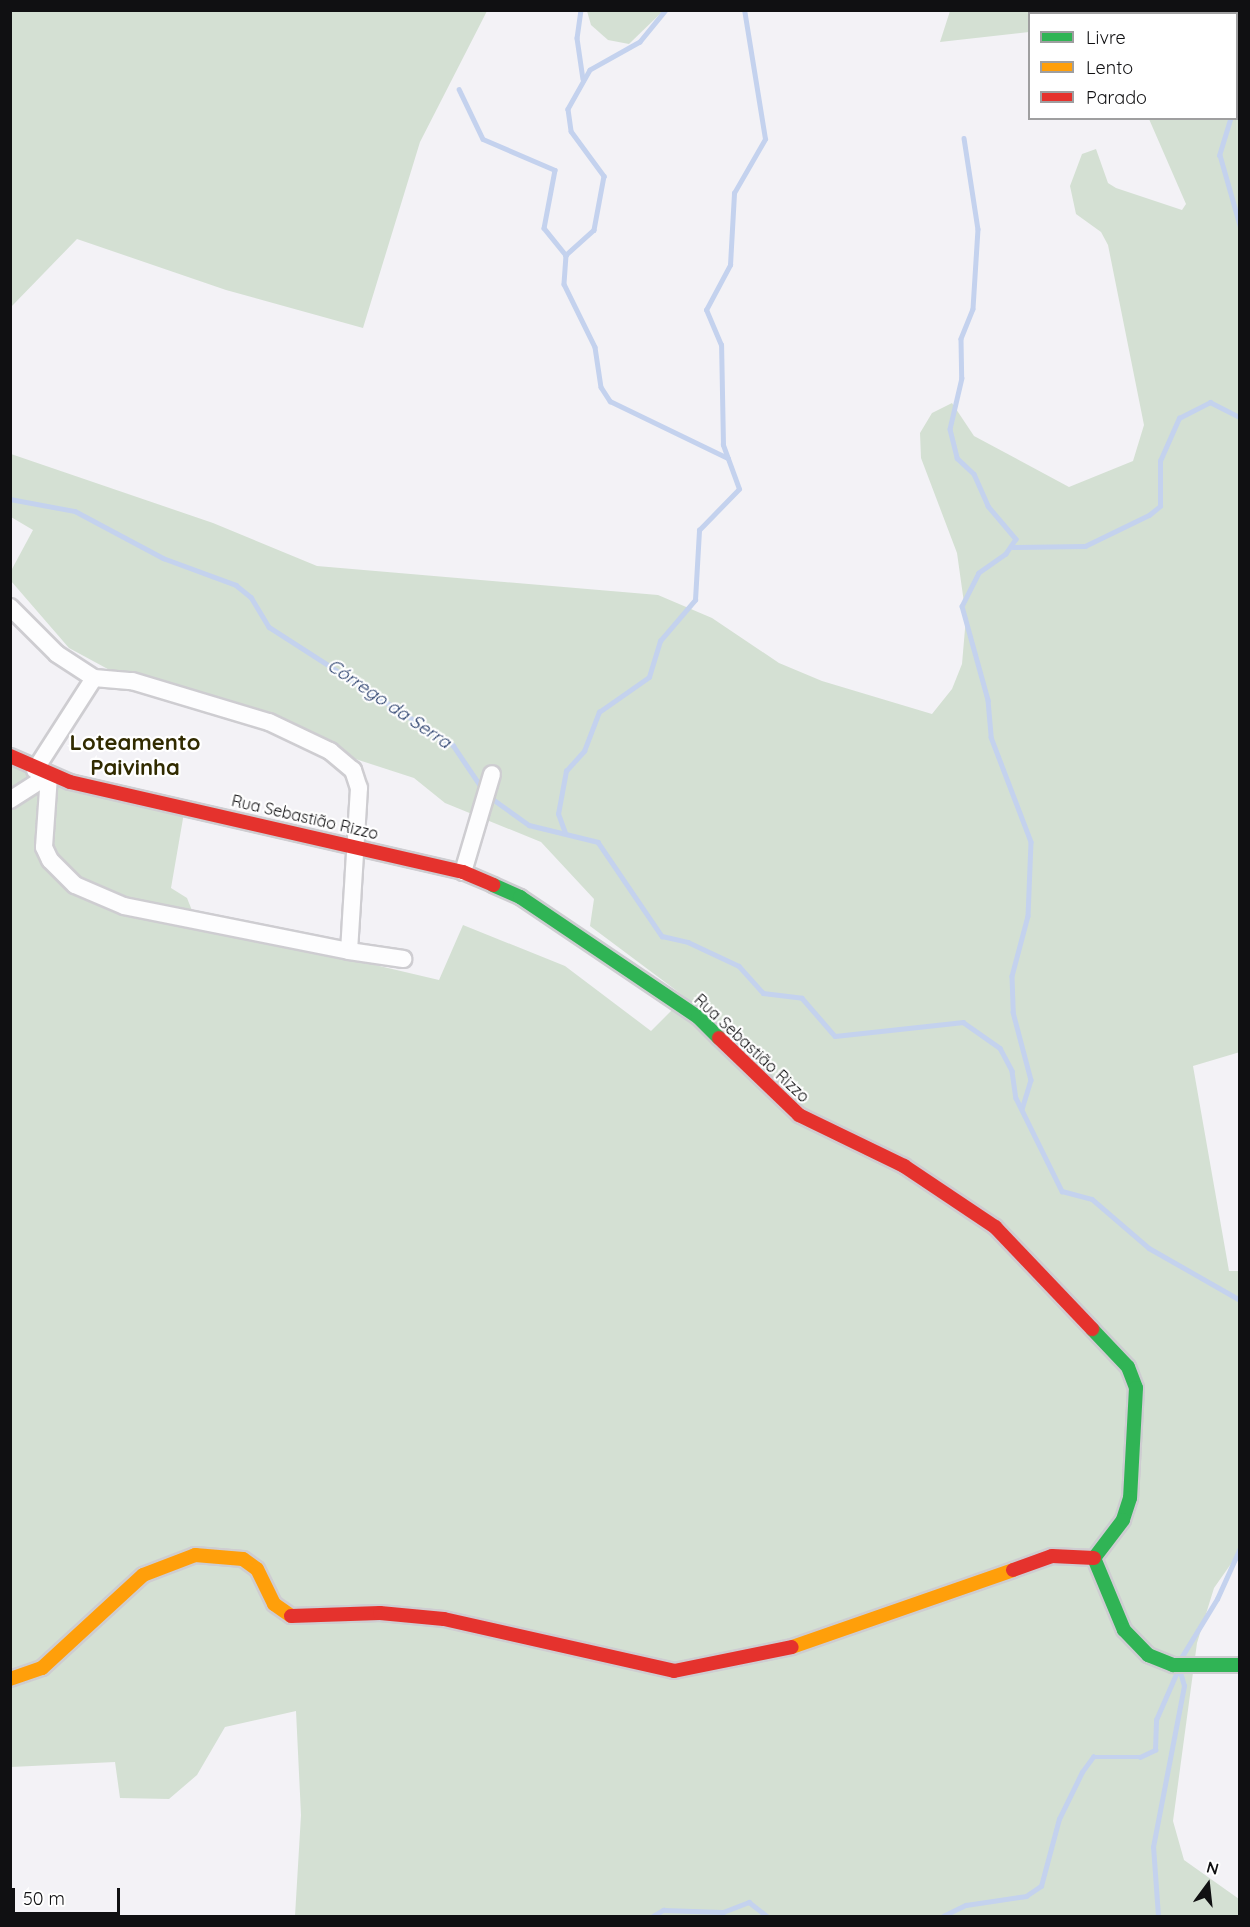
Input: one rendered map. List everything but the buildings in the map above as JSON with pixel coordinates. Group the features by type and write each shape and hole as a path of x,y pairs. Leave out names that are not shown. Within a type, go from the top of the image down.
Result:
{"street":[{"path":"10,607 57,654 93,678 156,687 289,729 330,751 359,778 348,951"},
{"path":"10,800 42,773 93,678"},
{"name":"Rua Sebastião Rizzo","path":"10,756 42,773 353,844 463,872 520,897 606,950 698,1017 799,1115 904,1166 995,1227 1034,1264 1128,1367 1136,1388 1130,1498 1123,1520 1094,1558"},
{"path":"42,773 44,847 55,867 75,885 124,906 348,951 403,959"},
{"path":"463,872 492,774"},
{"path":"10,1679 42,1668 113,1597 143,1575 195,1555 243,1559 257,1569 274,1604 296,1619 380,1613 444,1619 674,1671 746,1660 830,1637 1052,1556 1094,1558 1124,1630 1148,1655 1181,1666 1239,1665"}],"green space":[{"path":"11,10 487,11 420,142 363,328 226,290 77,239 11,307"},
{"path":"587,10 663,11 629,44 608,40 591,25"},
{"path":"950,11 1239,11 1240,1052 1193,1066 1229,1271 1239,1271 1240,1551 1214,1588 1197,1643 1173,1821 1184,1860 1239,1899 1239,1916 295,1916 301,1815 296,1711 225,1727 197,1775 169,1799 120,1798 115,1762 11,1767 10,754 185,807 171,888 187,898 197,923 439,980 463,925 565,966 651,1031 685,997 590,926 594,899 541,842 445,803 414,778 152,693 69,648 11,581 12,569 33,530 11,517 11,454 213,523 317,566 658,595 712,618 779,663 822,681 932,714 952,689 962,664 966,617 957,553 921,458 920,433 932,413 952,403 974,436 1069,487 1133,461 1144,425 1108,245 1101,232 1076,214 1070,186 1082,154 1096,149 1108,183 1116,188 1182,210 1186,204 1149,120 1238,120 1238,12 1028,12 1028,32 940,42"}],"waterway":[{"path":"581,10 577,38 583,79"},
{"path":"666,10 640,42 590,70 568,109 571,131 604,176 594,230 566,255 564,284 595,347 601,387 610,401 728,458"},
{"path":"565,833 558,814 566,771 584,751 599,712 649,677 660,641 695,600 699,530 739,489 723,445 721,345 706,310 730,265 734,193 765,139 744,10"},
{"path":"459,89 483,139 555,170 544,228 566,255"},
{"path":"1230,120 1220,155 1240,225"},
{"path":"964,138 978,229 973,309 961,339 962,378 950,429 957,458 974,474 988,506 1016,539 1006,554 979,573 962,606 988,700 991,737 1031,842 1028,916 1012,976 1013,1012 1031,1080 1022,1109"},
{"path":"1013,547 1085,546 1149,515 1160,506 1160,461 1179,418 1210,402 1240,417"},
{"name":"Córrego da Serra","path":"10,499 75,511 163,558 236,585 251,597 269,627 453,745 482,788"},
{"name":"Córrego da Serra","path":"490,797 529,825 598,842 662,936 688,942 739,966 763,993 802,998 835,1036 963,1022 1000,1048 1012,1071 1016,1098 1062,1191 1092,1199 1149,1248 1240,1300"},
{"path":"1181,1658 1217,1599 1240,1548"},
{"path":"943,1916 966,1905 1026,1896 1041,1886 1059,1819 1082,1772 1093,1757 1140,1757 1155,1750 1156,1720 1177,1672"},
{"path":"1158,1916 1153,1847 1184,1686 1180,1672"},
{"path":"653,1916 663,1910 723,1912 749,1902 767,1916"}],"traffic: fast":[{"path":"493,885 520,897 698,1017 719,1038"},
{"path":"1092,1329 1128,1367 1136,1388 1130,1498 1123,1520 1094,1558 1124,1630 1148,1655 1173,1665 1240,1665"}],"traffic: slow":[{"path":"10,1679 42,1668 143,1575 195,1555 243,1559 257,1569 274,1604 291,1616"},
{"path":"792,1647 1013,1570"}],"traffic: jam":[{"path":"10,756 70,782 463,872 493,885"},
{"path":"719,1038 799,1115 904,1166 995,1227 1092,1329"},
{"path":"1013,1570 1052,1556 1094,1558"},
{"path":"291,1616 380,1613 444,1619 674,1671 792,1647"}],"district":[{"name":"Loteamento Paivinha","path":"135,754"}]}
